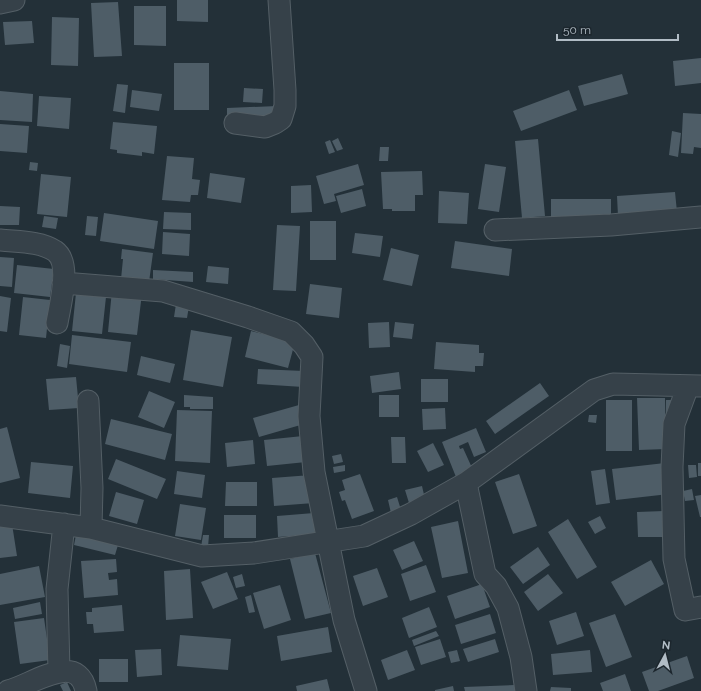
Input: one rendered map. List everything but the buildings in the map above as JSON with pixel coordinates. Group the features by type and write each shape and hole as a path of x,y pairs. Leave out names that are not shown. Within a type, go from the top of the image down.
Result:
{"street":[{"path":"0,3 14,0"},
{"path":"235,123 265,127 275,124 281,119 285,106 285,90 279,0"},
{"path":"495,230 610,225 701,217"},
{"path":"0,240 38,245 55,251 62,260 65,273 57,323"},
{"path":"63,283 163,291 291,332 304,345 312,357 309,416 314,472 344,620 366,691"},
{"path":"0,516 91,528 202,556 254,553 364,536 411,514 466,483 594,390 613,384 694,386 674,424 672,467 674,558 693,608"},
{"path":"88,401 92,488 91,528"},
{"path":"466,483 485,574 496,586 508,608 521,657 526,691"},
{"path":"59,672 57,589 64,524"},
{"path":"8,691 59,672 71,670 78,675 84,683 86,691"}]}
